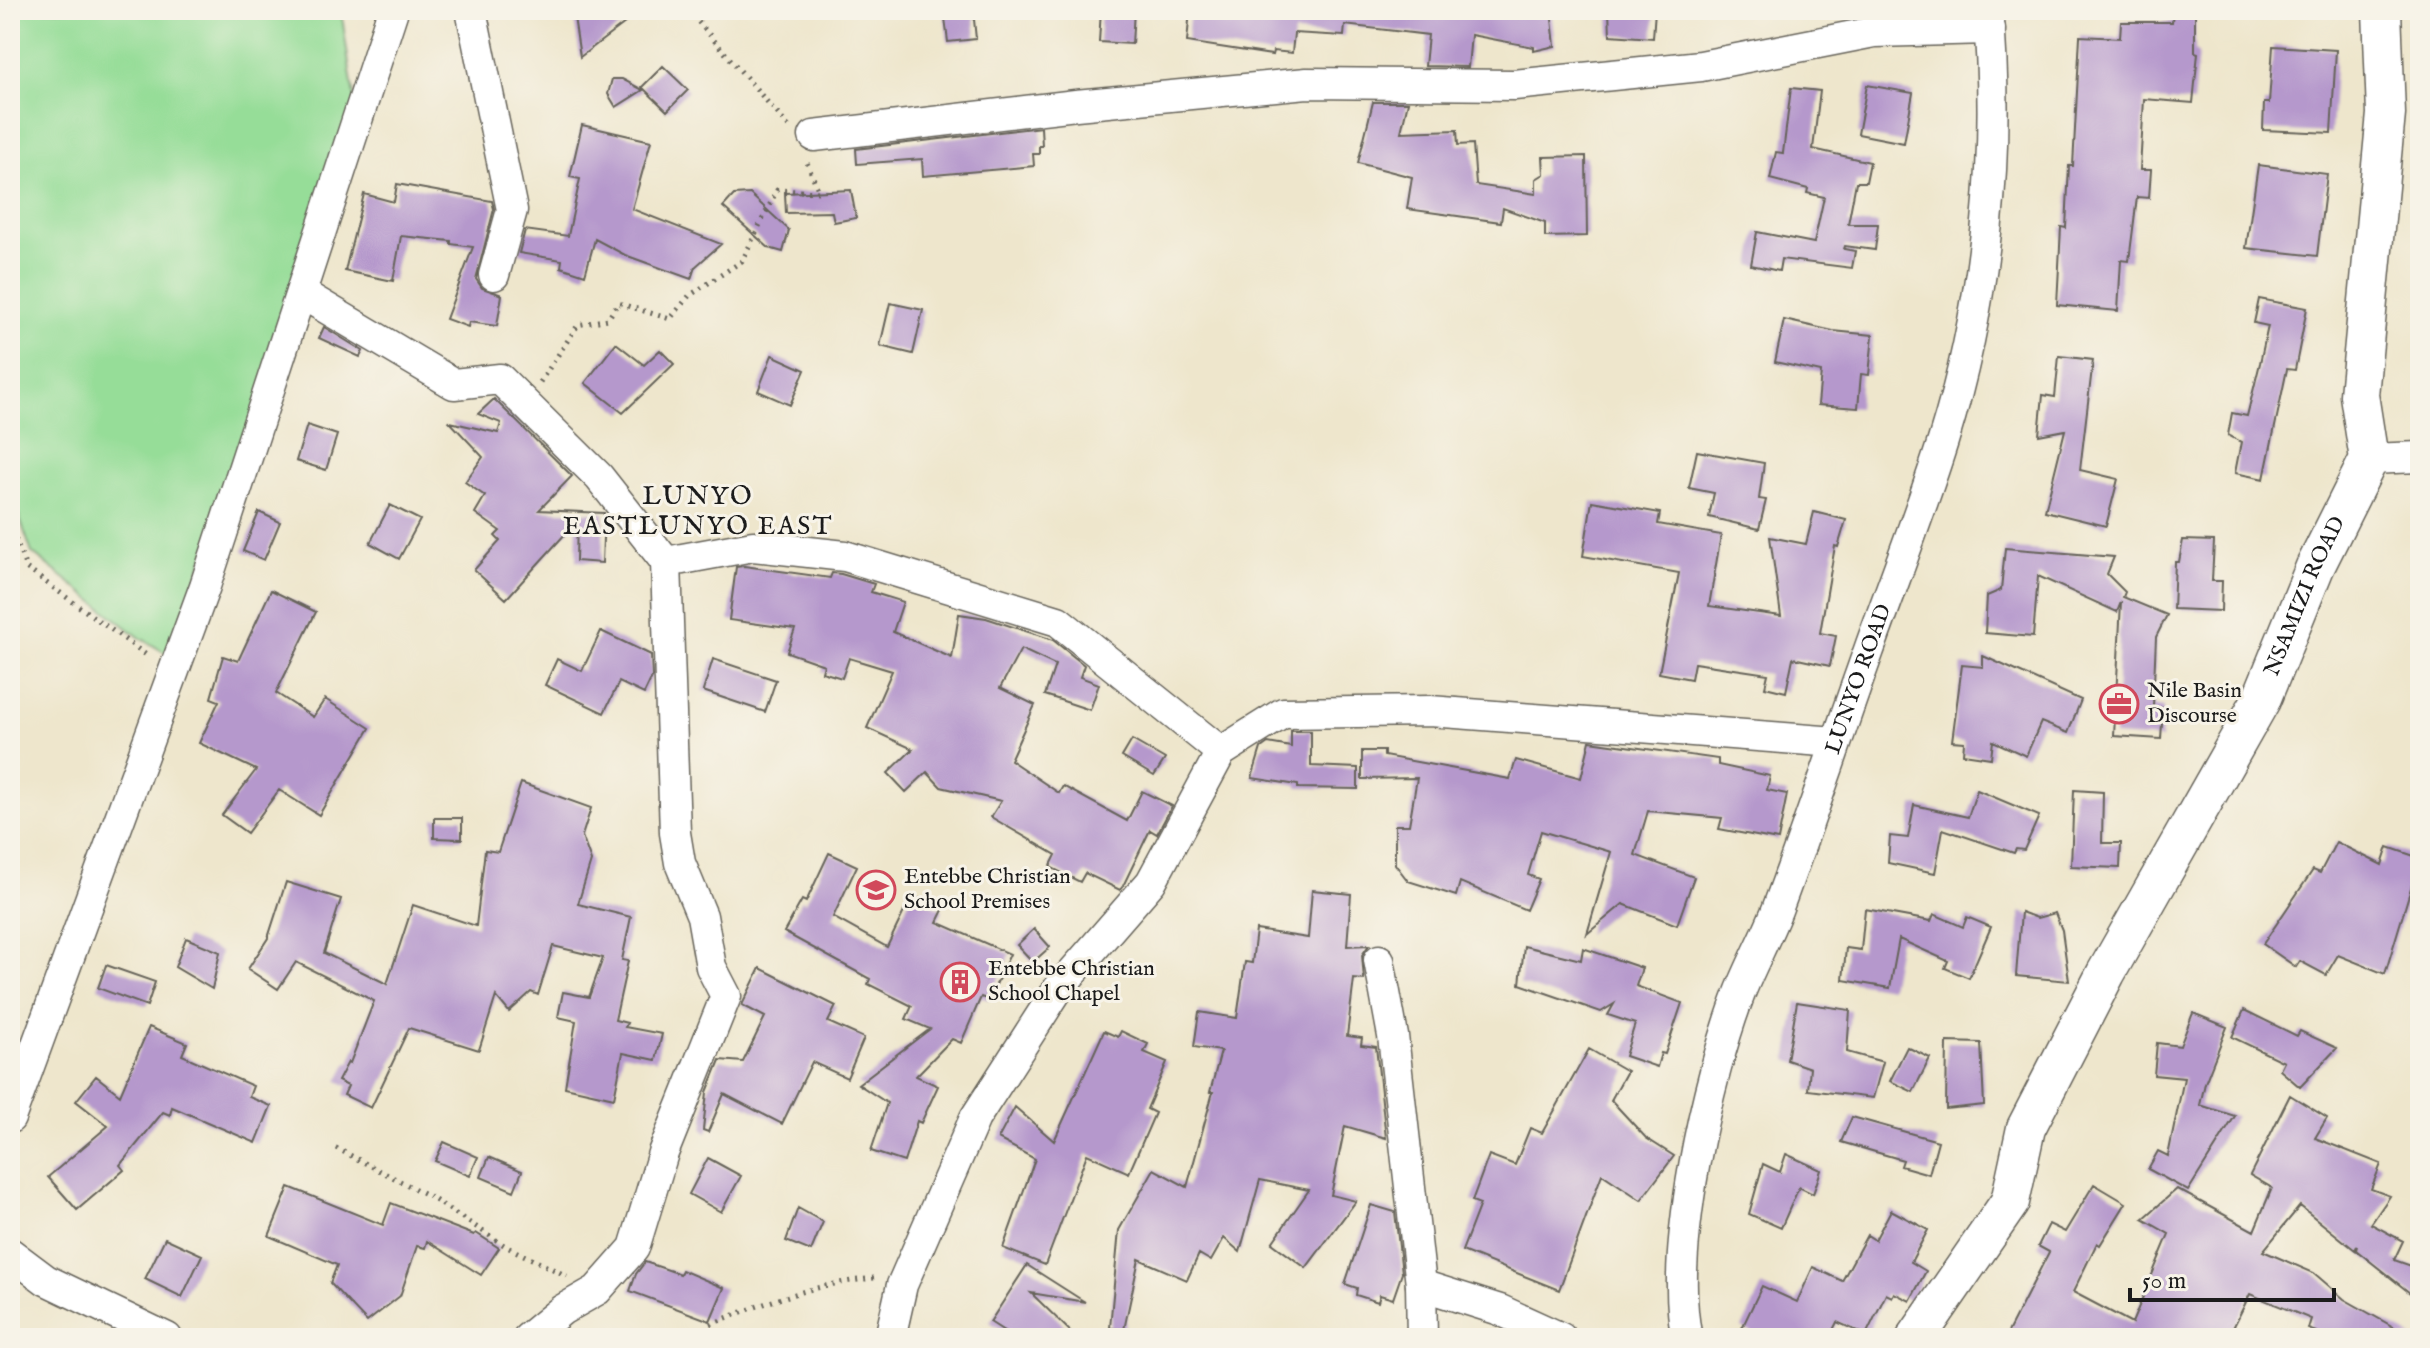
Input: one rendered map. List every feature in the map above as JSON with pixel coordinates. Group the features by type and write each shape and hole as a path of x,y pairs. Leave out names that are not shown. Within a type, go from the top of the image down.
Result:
{"street":[{"path":"10,1118 174,672 393,10"},
{"path":"471,10 512,210 494,275"},
{"path":"2382,10 2386,114 2359,395 2369,459 2420,457"},
{"path":"803,139 1076,105 1307,83 1514,85 1701,66 1874,32 1989,20"},
{"name":"LUNYO ROAD","path":"1687,1338 1680,1290 1684,1245 1718,1060 1740,993 1776,913 1944,439 1968,339 1985,241 1992,157 1989,20"},
{"path":"301,293 454,384 500,379 599,477 666,562 675,833 680,863 702,916 711,967 726,996 663,1153 634,1248 597,1290 562,1310 528,1338"},
{"name":"NSAMIZI ROAD","path":"1916,1338 2010,1202 2026,1128 2106,973 2261,700 2315,567 2369,459"},
{"path":"666,562 753,546 845,556 1058,621 1221,752"},
{"path":"890,1338 902,1285 975,1118 1058,989 1151,882 1221,752 1283,713 1313,712 1430,711 1836,742"},
{"path":"1379,960 1393,1036 1421,1285 1422,1338"},
{"path":"10,1253 46,1280 167,1338"},
{"path":"1421,1285 1500,1310 1561,1338"}],"path":[{"path":"525,404 578,325 608,319 618,303 670,319 689,296 742,261 777,190 819,192 808,170 803,139 688,10"},
{"path":"10,524 26,568 132,647 174,672"},
{"path":"336,1148 427,1195 507,1247 597,1290"},
{"path":"711,1324 778,1298 849,1280 885,1277 902,1285"}],"green space":[{"path":"10,10 341,10 358,124 169,655 139,637 32,553 10,491"}],"building":[{"path":"573,10 642,10 580,57"},
{"path":"944,10 973,10 976,39 948,42"},
{"path":"1101,10 1134,10 1132,44 1099,42"},
{"path":"1190,10 1495,10 1494,16 1551,10 1555,46 1534,51 1534,47 1471,35 1468,67 1425,66 1428,35 1345,25 1344,36 1294,33 1292,53 1273,51 1272,55 1187,42"},
{"path":"1609,10 1655,10 1653,38 1610,35"},
{"path":"2173,10 2195,10 2195,52 2198,53 2193,103 2144,99 2140,170 2151,170 2149,198 2137,197 2129,261 2121,260 2118,311 2057,305 2061,227 2066,228 2069,166 2073,166 2080,36 2120,38 2121,22 2172,22"},
{"path":"2273,46 2336,50 2331,133 2263,130 2264,103 2269,103"},
{"path":"663,66 688,90 667,111 642,87"},
{"path":"612,79 622,79 643,90 616,107 608,94"},
{"path":"1867,85 1913,93 1904,143 1858,134"},
{"path":"1791,88 1820,91 1813,149 1870,162 1866,182 1856,182 1848,224 1878,224 1875,250 1845,246 1844,249 1855,251 1852,268 1781,259 1779,271 1751,265 1757,232 1814,243 1824,197 1807,193 1808,189 1770,179 1776,152 1783,153"},
{"path":"1373,102 1408,102 1401,132 1457,130 1458,145 1473,144 1476,185 1536,194 1536,179 1544,174 1543,157 1586,156 1587,236 1545,237 1545,223 1503,208 1501,222 1407,209 1412,177 1358,163"},
{"path":"582,125 651,141 632,209 721,244 695,267 691,279 625,255 595,239 585,275 561,267 562,260 519,253 525,230 568,236 580,179 570,177"},
{"path":"1041,127 1042,146 1039,146 1039,154 1033,154 1034,166 923,176 922,159 857,164 856,149"},
{"path":"2258,165 2327,174 2317,256 2246,248"},
{"path":"397,184 492,201 494,209 476,279 482,288 502,295 497,326 469,322 468,327 446,319 473,247 451,244 451,241 401,236 393,281 345,271 364,194 394,202"},
{"path":"851,190 856,218 834,222 832,212 786,213 785,193"},
{"path":"750,194 789,230 783,252 769,248 723,207 734,195"},
{"path":"2259,299 2307,308 2295,370 2287,369 2264,479 2235,473 2241,442 2228,435 2232,413 2247,416 2260,363 2268,326 2254,323"},
{"path":"890,303 923,310 913,354 880,346"},
{"path":"1784,320 1833,331 1873,335 1869,375 1861,374 1858,408 1818,405 1821,372 1775,362"},
{"path":"324,327 363,351 360,357 319,338"},
{"path":"616,343 644,365 660,350 674,364 623,413 585,383"},
{"path":"772,355 805,370 790,405 758,391"},
{"path":"2059,356 2093,360 2080,470 2118,479 2106,526 2045,511 2065,430 2039,435 2043,395 2055,397"},
{"path":"494,399 572,476 539,510 604,513 602,563 576,561 577,521 506,599 474,570 500,541 495,536 500,531 475,513 485,496 465,482 483,457 450,422 498,433 501,423 478,414"},
{"path":"307,425 337,435 326,470 296,461"},
{"path":"1697,451 1764,463 1759,499 1766,500 1759,529 1709,517 1714,493 1689,488"},
{"path":"1592,501 1660,513 1658,524 1721,535 1709,606 1781,616 1770,537 1806,544 1814,512 1846,520 1838,547 1835,546 1820,633 1836,636 1830,666 1793,658 1786,692 1765,687 1768,674 1694,663 1691,679 1659,673 1679,573 1583,556"},
{"path":"390,505 420,520 399,559 370,543"},
{"path":"259,512 280,522 264,560 243,551"},
{"path":"2183,540 2214,541 2212,581 2222,581 2221,611 2173,609 2175,562 2179,562"},
{"path":"2005,548 2114,557 2107,574 2125,592 2123,597 2167,615 2156,637 2153,707 2163,708 2161,739 2114,736 2121,602 2117,612 2038,576 2033,637 1985,633 1987,596 2001,590"},
{"path":"736,567 830,578 832,573 841,574 874,584 871,592 903,602 893,632 952,658 959,614 986,618 1053,640 1084,665 1080,677 1099,684 1090,710 1045,695 1055,665 1021,649 1000,688 1035,705 1010,760 1059,793 1063,786 1127,821 1142,791 1172,806 1157,834 1150,830 1120,890 1085,873 1080,882 1050,867 1056,855 991,817 1001,801 941,787 927,772 906,792 888,773 913,749 867,728 892,671 849,658 842,678 822,672 824,665 787,652 795,629 729,620"},
{"path":"271,590 316,612 276,693 313,717 325,699 370,728 319,815 279,790 247,833 222,815 256,770 199,743 219,701 211,698 223,656 238,661"},
{"path":"601,631 651,655 652,677 644,694 619,682 604,713 545,685 557,659 582,671"},
{"path":"1983,656 2081,700 2068,733 2041,722 2026,756 1993,741 1991,758 1963,754 1964,742 1952,741 1962,665 1983,667"},
{"path":"713,659 776,680 765,712 703,691"},
{"path":"1291,731 1311,731 1311,766 1358,768 1358,789 1298,788 1298,785 1252,778 1261,748 1268,743 1291,747"},
{"path":"1132,740 1165,759 1154,776 1122,757"},
{"path":"1590,741 1718,759 1718,765 1770,776 1767,790 1787,794 1778,840 1719,829 1722,818 1648,811 1635,855 1694,877 1677,925 1623,904 1587,934 1611,852 1541,831 1528,875 1539,879 1526,910 1460,882 1456,896 1408,881 1395,864 1395,825 1409,825 1417,778 1362,779 1362,751 1384,751 1384,756 1510,779 1516,760 1581,778"},
{"path":"521,783 591,808 582,836 591,861 578,904 631,917 622,960 628,961 615,1020 627,1023 625,1027 662,1034 656,1060 623,1053 614,1098 565,1087 576,1021 558,1017 563,992 589,997 603,958 553,946 538,995 531,992 509,1012 496,996 479,1050 409,1028 371,1108 344,1095 348,1086 338,1081 350,1063 374,1001 296,962 278,989 248,969 268,938 286,882 341,899 324,953 387,984 413,905 476,926 485,850 498,852"},
{"path":"1977,790 2039,816 2024,850 2016,849 2014,853 1943,829 1935,873 1888,863 1890,836 1908,838 1914,805 1968,817"},
{"path":"2074,790 2103,792 2102,843 2121,843 2120,868 2071,866"},
{"path":"434,818 462,818 462,839 434,838"},
{"path":"2336,842 2382,865 2388,847 2420,858 2385,974 2338,955 2326,975 2300,961 2296,967 2263,944 2313,870 2320,873"},
{"path":"829,853 857,866 833,917 887,947 912,895 943,910 937,922 1010,954 989,1000 981,997 961,1043 952,1039 916,1076 938,1086 921,1123 917,1121 904,1162 871,1151 887,1103 858,1084 930,1029 906,1019 912,1006 868,984 870,979 784,932 802,900 806,902"},
{"path":"1312,890 1351,894 1347,946 1369,945 1362,955 1364,980 1354,979 1347,1036 1362,1038 1361,1045 1376,1047 1386,1138 1345,1126 1331,1195 1356,1201 1306,1268 1272,1243 1309,1190 1260,1180 1240,1252 1224,1238 1211,1261 1199,1254 1187,1280 1139,1259 1124,1330 1110,1328 1119,1230 1154,1169 1187,1187 1221,1051 1194,1047 1199,1012 1237,1018 1245,962 1252,963 1256,930 1308,938"},
{"path":"1865,909 1931,921 1934,914 1963,927 1967,917 1991,927 1969,978 1945,968 1948,961 1899,939 1890,988 1843,980 1846,948 1861,950"},
{"path":"2021,912 2037,918 2055,913 2062,930 2069,981 2016,976"},
{"path":"1034,929 1050,947 1033,962 1017,945"},
{"path":"186,938 220,952 212,989 175,967"},
{"path":"1524,946 1581,960 1583,948 1642,968 1636,986 1682,1003 1665,1054 1661,1053 1657,1067 1625,1056 1635,1024 1608,1015 1614,1004 1601,1012 1520,984"},
{"path":"106,965 155,982 147,1006 98,988"},
{"path":"760,968 836,1006 828,1022 864,1038 847,1078 812,1062 782,1124 724,1094 708,1132 703,1130 707,1092 720,1060 743,1062 765,1017 742,1005"},
{"path":"1797,1002 1850,1010 1847,1052 1883,1062 1873,1098 1808,1090 1810,1068 1787,1060"},
{"path":"2244,1010 2297,1036 2300,1031 2337,1048 2300,1087 2280,1070 2284,1062 2232,1037"},
{"path":"2193,1013 2227,1027 2205,1083 2200,1105 2235,1116 2188,1191 2148,1169 2158,1151 2168,1156 2184,1078 2154,1075 2157,1043 2180,1046"},
{"path":"149,1027 187,1043 182,1055 253,1086 249,1097 271,1106 256,1143 172,1107 170,1115 163,1112 120,1165 124,1170 77,1210 48,1177 108,1126 76,1101 96,1076 120,1095"},
{"path":"1104,1031 1118,1037 1121,1031 1148,1044 1144,1052 1167,1062 1147,1109 1155,1113 1129,1173 1087,1154 1045,1265 1003,1248 1035,1159 998,1139 1015,1107 1054,1141"},
{"path":"1947,1042 1981,1043 1984,1105 1946,1109"},
{"path":"1907,1047 1930,1058 1913,1092 1890,1081"},
{"path":"1589,1049 1627,1071 1611,1100 1646,1138 1674,1156 1641,1200 1602,1174 1559,1290 1462,1251 1480,1204 1472,1201 1489,1155 1515,1165 1530,1128 1542,1133"},
{"path":"2290,1095 2327,1118 2315,1138 2381,1164 2371,1189 2390,1196 2371,1224 2403,1241 2394,1260 2420,1269 2420,1301 2356,1250 2357,1246 2355,1250 2300,1206 2263,1251 2314,1273 2344,1299 2413,1338 2332,1338 2308,1329 2311,1319 2250,1294 2228,1338 2005,1338 2049,1252 2038,1246 2049,1224 2065,1232 2094,1184 2126,1203 2100,1245 2097,1243 2073,1292 2132,1323 2169,1234 2143,1219 2177,1189 2254,1231 2272,1188 2250,1175"},
{"path":"1852,1117 1938,1141 1929,1174 1901,1166 1903,1160 1841,1142"},
{"path":"444,1142 478,1157 470,1176 435,1161"},
{"path":"1786,1154 1821,1170 1813,1194 1799,1187 1781,1228 1749,1214 1763,1164 1780,1172"},
{"path":"489,1157 522,1171 514,1191 481,1177"},
{"path":"708,1158 741,1176 721,1212 689,1194"},
{"path":"289,1187 383,1225 391,1203 474,1235 476,1233 499,1248 481,1275 427,1241 425,1248 417,1246 400,1296 367,1322 330,1283 337,1265 269,1236"},
{"path":"1371,1205 1395,1212 1402,1273 1393,1299 1380,1295 1378,1302 1356,1295 1357,1288 1345,1284"},
{"path":"798,1208 823,1222 811,1251 786,1241"},
{"path":"1891,1210 1928,1230 1911,1262 1926,1271 1910,1301 1894,1293 1892,1297 1886,1294 1866,1335 1837,1322 1829,1338 1762,1338 1742,1328 1762,1286 1797,1302 1813,1267 1842,1281 1867,1235 1875,1240"},
{"path":"165,1238 202,1255 182,1297 145,1279"},
{"path":"645,1262 680,1274 682,1270 724,1288 710,1321 630,1291 636,1274"},
{"path":"1027,1265 1085,1302 1031,1293 1077,1338 1015,1338 990,1322"}],"place":[{"name":"Nile Basin Discourse","path":"2119,704"},
{"name":"Entebbe Christian School Premises","path":"876,890"},
{"name":"Entebbe Christian School Chapel","path":"960,982"}],"district":[{"name":"LUNYO EASTLUNYO EAST","path":"698,511"}]}
